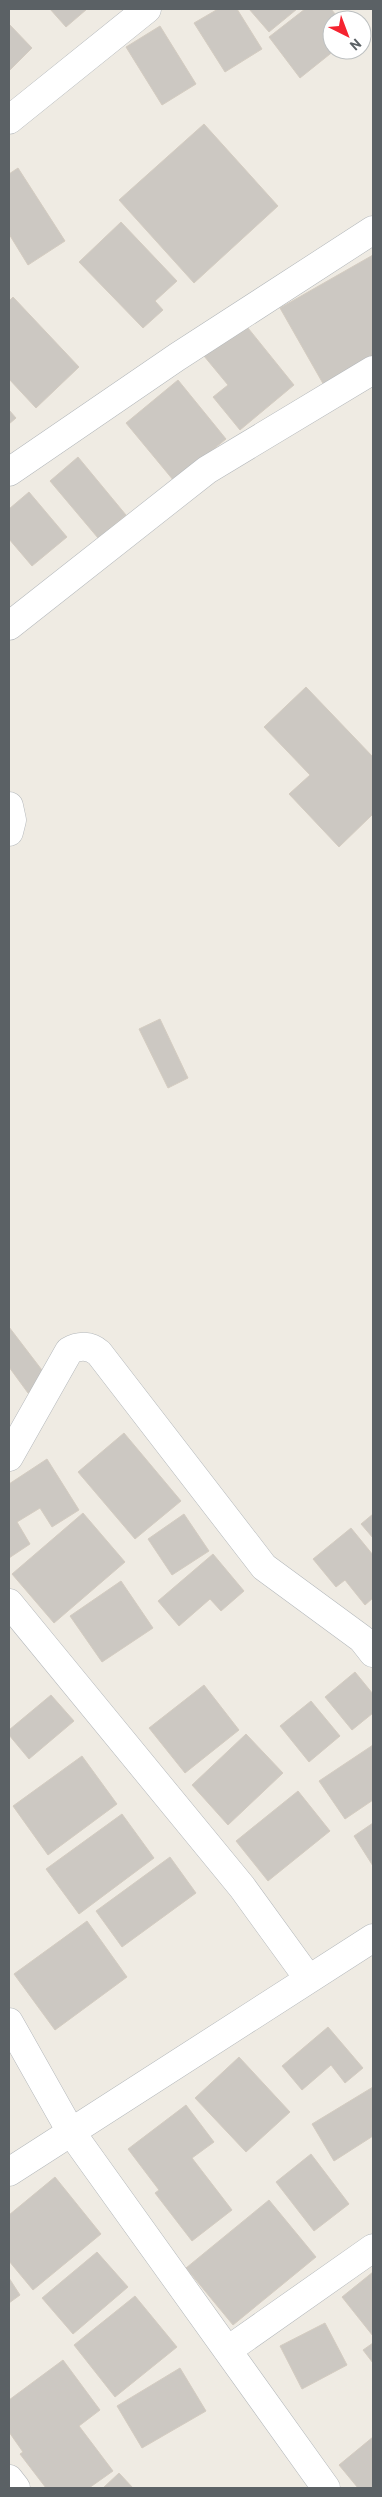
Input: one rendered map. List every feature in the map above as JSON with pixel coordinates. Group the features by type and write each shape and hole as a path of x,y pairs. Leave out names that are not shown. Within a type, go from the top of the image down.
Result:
{"street":[{"path":"9,120 147,9"},
{"path":"9,472 177,357 373,230"},
{"path":"9,626 207,470 373,370"},
{"path":"9,806 12,820 9,832"},
{"path":"9,1457 69,1351 77,1347 92,1348 99,1353 264,1566 369,1641"},
{"path":"9,1603 242,1887 308,1978"},
{"path":"9,2172 308,1978 373,1938"},
{"path":"9,2022 71,2132 326,2488"},
{"path":"228,2350 373,2248"},
{"path":"9,2479 16,2488"}],"building":[{"path":"50,9 87,9 66,27"},
{"path":"218,9 237,9 262,49 225,72 194,23"},
{"path":"249,9 297,9 269,32"},
{"path":"305,9 332,10 322,10 322,60 300,78 269,37"},
{"path":"9,24 32,48 10,70 9,69"},
{"path":"160,26 196,84 162,105 126,47"},
{"path":"204,124 278,206 194,283 119,200"},
{"path":"18,168 65,241 28,265 9,234 9,174"},
{"path":"121,222 177,281 155,301 163,310 143,328 79,262"},
{"path":"373,255 373,359 325,387 280,308"},
{"path":"13,297 79,367 36,408 9,379 9,301"},
{"path":"244,323 294,385 240,430 213,397 228,385 204,356"},
{"path":"178,380 226,439 174,481 126,423"},
{"path":"9,410 16,418 9,424"},
{"path":"78,457 126,515 98,538 50,481"},
{"path":"29,492 67,537 32,566 9,539 9,509"},
{"path":"306,687 373,757 373,814 339,847 289,794 310,775 264,727"},
{"path":"160,1019 188,1078 168,1088 139,1029"},
{"path":"9,1327 48,1378 28,1393 9,1367"},
{"path":"124,1433 181,1501 135,1539 78,1472"},
{"path":"47,1459 79,1510 52,1527 40,1508 17,1522 30,1544 9,1558 9,1484"},
{"path":"83,1513 125,1562 54,1623 12,1574"},
{"path":"184,1514 209,1551 172,1575 148,1539"},
{"path":"373,1514 373,1538 361,1524"},
{"path":"351,1528 373,1555 373,1598 365,1605 345,1580 336,1587 313,1559"},
{"path":"213,1554 244,1591 221,1611 210,1599 179,1626 158,1601"},
{"path":"121,1581 153,1628 102,1662 70,1616"},
{"path":"355,1672 373,1694 373,1713 352,1730 325,1697"},
{"path":"204,1685 239,1730 185,1773 149,1728"},
{"path":"51,1695 74,1721 29,1759 9,1735 9,1730"},
{"path":"311,1701 340,1736 309,1762 280,1726"},
{"path":"246,1734 283,1773 228,1825 192,1785"},
{"path":"373,1745 373,1800 345,1819 319,1781"},
{"path":"82,1756 117,1804 48,1855 13,1806"},
{"path":"298,1791 330,1831 268,1881 236,1841"},
{"path":"122,1814 154,1858 79,1914 46,1869"},
{"path":"373,1823 373,1866 354,1836"},
{"path":"170,1857 196,1893 122,1947 96,1911"},
{"path":"87,1921 127,1977 55,2030 14,1974"},
{"path":"328,2027 363,2068 345,2083 331,2065 302,2090 282,2066"},
{"path":"239,2057 290,2112 246,2152 195,2098"},
{"path":"373,2087 373,2136 334,2161 312,2124"},
{"path":"186,2105 214,2142 192,2158 232,2210 192,2241 155,2193 159,2190 128,2149"},
{"path":"311,2154 349,2204 314,2231 276,2182"},
{"path":"55,2177 101,2234 33,2290 9,2261 9,2215"},
{"path":"269,2200 316,2257 233,2325 186,2268"},
{"path":"97,2252 128,2287 73,2334 42,2298"},
{"path":"373,2272 373,2336 342,2297"},
{"path":"9,2278 20,2295 9,2303"},
{"path":"135,2296 177,2347 115,2397 74,2345"},
{"path":"325,2323 347,2365 302,2389 280,2346"},
{"path":"373,2343 373,2363 363,2350"},
{"path":"63,2360 100,2410 79,2426 113,2471 89,2488 46,2488 20,2454 23,2452 9,2432 9,2400"},
{"path":"180,2368 206,2411 142,2448 117,2406"},
{"path":"373,2437 373,2488 358,2488 339,2465"},
{"path":"119,2473 133,2488 103,2488"}]}
